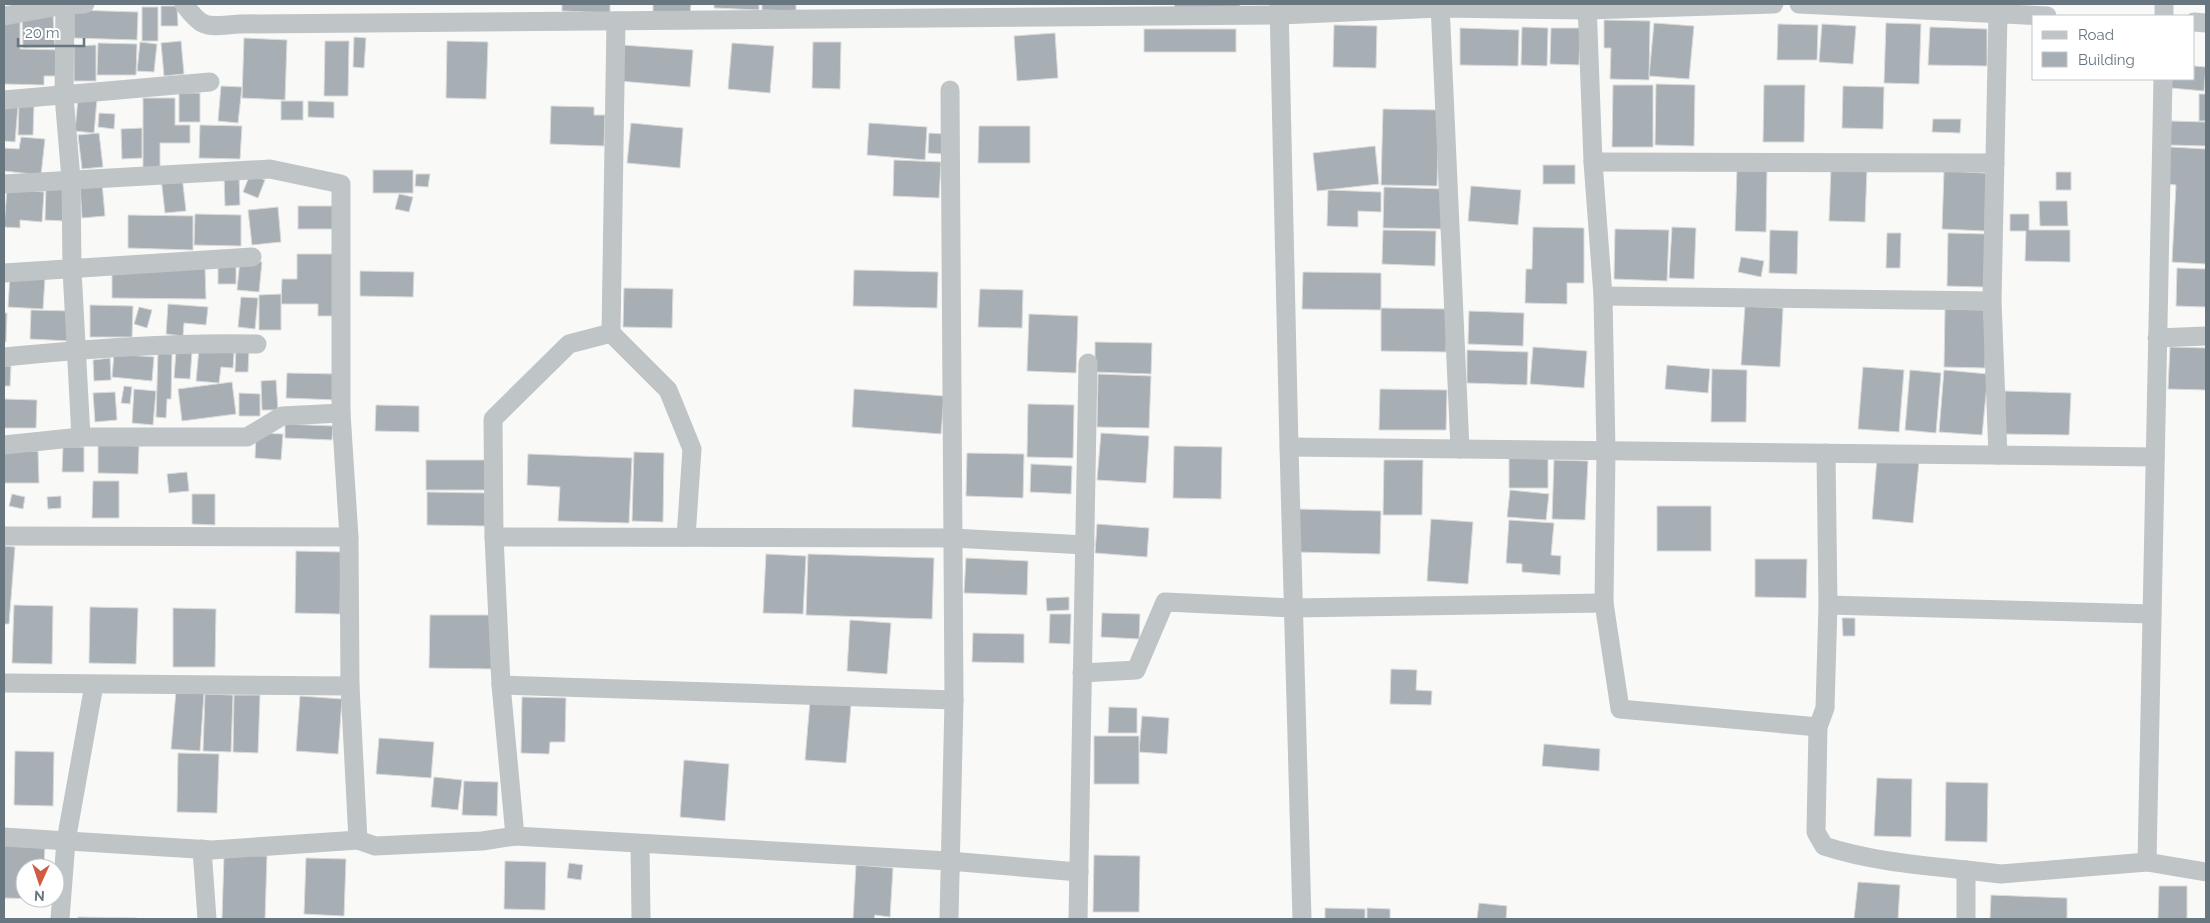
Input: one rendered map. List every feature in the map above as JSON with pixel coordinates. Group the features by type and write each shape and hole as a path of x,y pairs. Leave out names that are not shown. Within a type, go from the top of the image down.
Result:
{"street":[{"path":"4,16 65,4 85,4"},
{"path":"65,4 64,96 71,179 72,270 81,437"},
{"path":"184,4 193,18 208,26 555,12 616,21 853,11 1280,10 1440,6 1588,7 1774,4"},
{"path":"1800,4 2032,15"},
{"path":"1440,6 1460,449"},
{"path":"1588,7 1593,162 1603,296 1606,451 1604,603 1620,709 1818,727"},
{"path":"1280,10 1289,447 1302,919"},
{"path":"1998,14 1992,300 1998,455"},
{"path":"616,21 611,333 668,390 692,449 686,538"},
{"path":"2147,862 2163,80"},
{"path":"4,100 210,82"},
{"path":"949,919 954,700 950,90"},
{"path":"1593,162 1995,163"},
{"path":"4,184 270,169 341,184 341,413 350,537 350,686 358,840"},
{"path":"4,273 252,257"},
{"path":"1603,296 1992,300"},
{"path":"515,836 501,685 494,537 493,419 569,344 611,333"},
{"path":"2157,338 2206,336"},
{"path":"4,357 76,350 219,343 257,344"},
{"path":"1078,919 1088,363"},
{"path":"4,445 81,437 247,437 282,416 341,413"},
{"path":"1289,447 2155,457"},
{"path":"1826,453 1828,605 1825,708 1818,727 1816,832 1824,846 1848,854 1910,865 2001,874 2147,862 2206,872"},
{"path":"4,536 350,537"},
{"path":"494,537 953,538 1085,545"},
{"path":"1082,673 1136,670 1165,602 1293,608 1604,603"},
{"path":"1828,605 2152,614"},
{"path":"4,683 350,686"},
{"path":"60,919 66,841 94,685"},
{"path":"501,685 954,700"},
{"path":"4,837 202,849 358,840 375,846 482,841 515,836 640,845 949,861 1079,872"},
{"path":"640,845 640,919"},
{"path":"202,849 207,919"},
{"path":"1966,870 1966,919"}],"building":[{"path":"562,4 610,4 610,13 562,11"},
{"path":"653,4 691,4 690,14 653,12"},
{"path":"714,4 759,4 759,10 714,8"},
{"path":"762,4 796,4 796,11 762,10"},
{"path":"1175,4 1240,4 1240,9 1174,7"},
{"path":"161,6 177,6 178,26 161,26"},
{"path":"142,7 158,7 158,41 142,41"},
{"path":"74,10 138,12 137,40 74,38"},
{"path":"53,15 55,47 23,48 22,17"},
{"path":"4,17 20,17 20,49 62,50 61,76 44,76 44,85 4,84"},
{"path":"1604,20 1650,21 1649,80 1610,79 1611,48 1604,48"},
{"path":"1654,23 1694,26 1689,79 1649,76"},
{"path":"1886,23 1921,24 1919,84 1884,83"},
{"path":"1778,24 1818,25 1817,60 1777,60"},
{"path":"1822,24 1856,26 1853,64 1819,62"},
{"path":"1334,25 1377,26 1376,68 1333,67"},
{"path":"1522,27 1548,28 1547,66 1521,65"},
{"path":"1930,27 1987,29 1987,66 1928,65"},
{"path":"1460,28 1519,30 1518,66 1460,65"},
{"path":"1551,28 1580,28 1579,65 1550,64"},
{"path":"1144,29 1236,29 1236,52 1144,52"},
{"path":"1055,33 1058,78 1017,81 1014,36"},
{"path":"354,37 366,38 364,68 353,67"},
{"path":"244,38 287,40 285,100 242,98"},
{"path":"181,41 184,74 164,76 161,43"},
{"path":"325,41 349,41 348,96 324,96"},
{"path":"447,41 488,42 486,99 446,98"},
{"path":"140,42 157,44 154,72 137,71"},
{"path":"813,42 841,42 840,89 812,88"},
{"path":"98,43 137,44 136,75 97,75"},
{"path":"732,43 774,46 770,93 728,89"},
{"path":"96,45 96,81 74,81 74,46"},
{"path":"622,45 693,50 690,87 619,81"},
{"path":"2195,66 2206,67 2204,91 2171,88 2172,80 2195,80"},
{"path":"1656,84 1695,85 1694,146 1655,145"},
{"path":"1613,85 1653,85 1653,147 1612,147"},
{"path":"1764,85 1805,85 1804,142 1763,142"},
{"path":"221,86 242,87 238,123 218,121"},
{"path":"1843,86 1884,87 1883,129 1842,128"},
{"path":"179,93 200,93 200,122 179,122"},
{"path":"2199,94 2206,94 2206,121 2199,121"},
{"path":"78,98 97,99 94,133 75,131"},
{"path":"143,98 175,98 175,125 190,125 190,143 160,143 160,170 143,170"},
{"path":"281,101 303,101 303,120 281,120"},
{"path":"308,101 334,102 334,118 308,117"},
{"path":"19,103 34,104 33,135 18,135"},
{"path":"4,105 18,106 15,142 4,141"},
{"path":"551,106 594,107 594,115 605,115 604,146 550,144"},
{"path":"1383,109 1439,110 1437,186 1381,185"},
{"path":"99,113 115,114 114,129 98,127"},
{"path":"1933,119 1961,119 1960,133 1932,132"},
{"path":"2171,121 2206,122 2206,146 2170,145"},
{"path":"631,123 683,128 680,168 627,163"},
{"path":"869,123 927,127 925,160 867,155"},
{"path":"200,125 242,126 240,159 199,158"},
{"path":"979,126 1030,126 1030,163 978,163"},
{"path":"142,128 142,158 122,159 121,129"},
{"path":"99,133 103,167 82,169 78,135"},
{"path":"929,133 944,134 943,154 928,153"},
{"path":"21,137 45,139 41,175 4,171 4,148 19,149"},
{"path":"1375,146 1379,184 1317,191 1313,153"},
{"path":"2170,147 2206,149 2206,264 2172,262 2176,185 2168,184"},
{"path":"894,160 941,162 939,198 893,196"},
{"path":"1543,165 1575,165 1575,184 1543,184"},
{"path":"1737,168 1767,169 1766,232 1735,231"},
{"path":"1831,168 1867,169 1865,222 1829,221"},
{"path":"373,170 413,170 413,193 373,193"},
{"path":"1944,171 1986,173 1985,231 1942,229"},
{"path":"2056,172 2071,172 2071,190 2056,190"},
{"path":"250,174 265,180 258,198 243,192"},
{"path":"416,174 430,174 428,187 415,186"},
{"path":"182,176 186,211 165,213 161,178"},
{"path":"224,176 239,176 240,205 225,206"},
{"path":"102,183 105,216 82,218 80,185"},
{"path":"1471,186 1521,190 1518,225 1468,221"},
{"path":"1384,187 1444,189 1443,229 1383,228"},
{"path":"46,188 65,189 64,221 45,220"},
{"path":"7,189 44,192 42,222 20,220 20,228 4,227"},
{"path":"1328,190 1381,192 1381,212 1358,211 1358,227 1327,226"},
{"path":"399,194 413,197 409,212 395,209"},
{"path":"2039,201 2067,201 2068,226 2040,226"},
{"path":"298,206 335,206 335,229 298,229"},
{"path":"278,207 281,242 252,245 248,210"},
{"path":"195,214 241,215 241,246 194,245"},
{"path":"2010,214 2029,214 2029,230 2070,230 2070,262 2025,261 2026,231 2010,231"},
{"path":"128,215 193,216 193,250 128,248"},
{"path":"1533,227 1584,228 1584,283 1567,283 1567,304 1525,303 1526,269 1532,269"},
{"path":"1672,227 1696,228 1694,279 1669,278"},
{"path":"1615,229 1669,230 1667,281 1614,279"},
{"path":"1383,230 1436,231 1435,266 1382,264"},
{"path":"1770,230 1798,231 1797,274 1769,273"},
{"path":"1887,233 1901,233 1900,268 1886,268"},
{"path":"1948,233 1985,234 1984,287 1947,286"},
{"path":"297,254 338,254 336,316 318,316 318,304 281,304 282,279 297,279"},
{"path":"1741,257 1764,261 1761,277 1738,272"},
{"path":"240,260 262,262 259,292 237,290"},
{"path":"218,263 236,263 236,284 218,284"},
{"path":"112,268 205,268 206,299 112,298"},
{"path":"2177,268 2206,269 2206,307 2176,306"},
{"path":"854,270 938,272 937,308 853,306"},
{"path":"360,271 414,272 413,297 360,296"},
{"path":"1303,272 1381,273 1381,310 1302,309"},
{"path":"10,275 45,278 43,309 8,307"},
{"path":"624,288 673,289 672,328 623,327"},
{"path":"980,289 1023,290 1022,328 978,327"},
{"path":"281,294 281,330 259,330 259,295"},
{"path":"241,297 258,298 255,329 238,327"},
{"path":"168,304 208,307 206,325 184,323 183,336 166,334"},
{"path":"90,305 133,306 132,337 90,337"},
{"path":"1745,306 1783,308 1780,367 1741,365"},
{"path":"139,307 152,310 147,328 134,324"},
{"path":"1381,308 1447,309 1446,352 1381,351"},
{"path":"1945,309 1986,310 1985,368 1944,367"},
{"path":"31,310 71,311 70,341 30,339"},
{"path":"1469,311 1524,313 1523,346 1468,344"},
{"path":"4,313 7,313 6,342 4,342"},
{"path":"1029,314 1078,316 1076,373 1027,371"},
{"path":"1095,342 1152,343 1151,374 1095,372"},
{"path":"1533,347 1587,351 1584,388 1530,384"},
{"path":"2170,347 2206,348 2206,390 2168,389"},
{"path":"199,349 234,353 233,368 221,367 219,383 196,381"},
{"path":"236,349 249,350 248,372 235,372"},
{"path":"1467,350 1528,352 1527,385 1467,383"},
{"path":"176,351 192,352 190,379 174,378"},
{"path":"158,353 172,354 171,399 167,399 166,418 156,417"},
{"path":"114,354 154,357 152,381 112,377"},
{"path":"110,358 111,380 94,381 93,360"},
{"path":"1667,365 1710,369 1708,393 1665,389"},
{"path":"4,366 11,366 10,386 4,386"},
{"path":"1863,367 1904,370 1899,432 1858,429"},
{"path":"1712,369 1747,370 1746,422 1711,422"},
{"path":"1910,370 1941,373 1936,433 1905,430"},
{"path":"1944,370 1988,374 1982,435 1939,432"},
{"path":"287,373 339,374 338,400 286,398"},
{"path":"1098,374 1151,376 1149,428 1097,427"},
{"path":"276,380 278,410 262,410 261,381"},
{"path":"232,382 236,414 182,421 178,389"},
{"path":"124,386 132,387 130,404 121,403"},
{"path":"134,389 156,391 153,425 132,423"},
{"path":"854,389 944,396 941,434 852,427"},
{"path":"1380,389 1447,390 1446,430 1379,430"},
{"path":"2005,391 2071,393 2069,435 2004,434"},
{"path":"115,392 117,420 95,422 93,393"},
{"path":"239,393 260,394 260,416 239,416"},
{"path":"4,399 37,400 36,428 4,428"},
{"path":"1028,404 1074,405 1073,458 1027,457"},
{"path":"376,405 419,406 419,432 375,431"},
{"path":"285,424 333,426 332,440 285,438"},
{"path":"256,433 283,434 281,460 255,458"},
{"path":"1101,433 1149,436 1146,483 1097,480"},
{"path":"98,444 139,446 138,474 98,473"},
{"path":"1174,446 1222,447 1221,499 1173,498"},
{"path":"63,447 84,447 84,472 62,472"},
{"path":"38,451 39,483 4,483 4,452"},
{"path":"634,452 664,453 663,522 632,521"},
{"path":"967,453 1024,454 1023,498 966,496"},
{"path":"528,454 632,458 629,523 558,521 560,487 527,485"},
{"path":"1509,458 1548,459 1548,488 1509,488"},
{"path":"1877,458 1919,462 1913,523 1872,519"},
{"path":"426,460 490,460 490,490 426,490"},
{"path":"1384,460 1423,460 1422,515 1383,515"},
{"path":"1554,460 1588,461 1585,520 1552,519"},
{"path":"1031,464 1072,466 1071,494 1030,492"},
{"path":"187,472 189,491 169,493 167,474"},
{"path":"93,481 119,481 119,518 92,518"},
{"path":"1510,490 1549,494 1546,520 1507,517"},
{"path":"427,492 485,493 485,526 427,525"},
{"path":"12,494 25,497 23,509 9,506"},
{"path":"192,494 215,494 215,525 192,524"},
{"path":"61,496 61,508 48,509 47,497"},
{"path":"1657,506 1711,506 1711,551 1657,551"},
{"path":"1297,509 1381,511 1380,554 1296,552"},
{"path":"1431,519 1473,522 1468,584 1427,581"},
{"path":"1509,520 1554,523 1551,555 1561,556 1560,575 1522,572 1522,564 1506,563"},
{"path":"1097,524 1149,528 1147,557 1095,553"},
{"path":"4,546 15,547 9,624 4,624"},
{"path":"296,551 341,552 340,614 295,613"},
{"path":"766,554 806,556 803,614 763,613"},
{"path":"808,554 934,558 932,619 806,615"},
{"path":"966,558 1028,561 1027,595 964,593"},
{"path":"1755,559 1807,559 1806,598 1755,597"},
{"path":"1069,597 1069,610 1047,611 1046,598"},
{"path":"14,605 53,606 52,664 12,663"},
{"path":"90,607 138,608 136,664 89,663"},
{"path":"173,608 216,609 215,667 173,667"},
{"path":"1102,613 1140,614 1139,639 1101,637"},
{"path":"1050,614 1071,614 1070,644 1049,643"},
{"path":"430,615 495,615 494,669 429,668"},
{"path":"1842,618 1855,618 1855,636 1843,636"},
{"path":"850,620 891,623 887,674 847,671"},
{"path":"973,633 1024,634 1024,663 972,662"},
{"path":"1391,669 1417,670 1416,690 1432,691 1431,705 1390,704"},
{"path":"176,691 204,693 200,751 171,749"},
{"path":"205,694 233,695 231,752 203,751"},
{"path":"234,695 260,695 258,753 233,752"},
{"path":"300,696 342,699 338,754 296,751"},
{"path":"522,697 566,698 565,742 550,742 549,754 521,753"},
{"path":"810,701 851,705 846,763 805,760"},
{"path":"1109,707 1137,708 1137,733 1108,733"},
{"path":"1142,716 1169,718 1167,754 1139,752"},
{"path":"1094,736 1139,736 1139,784 1094,784"},
{"path":"379,738 434,742 431,778 376,774"},
{"path":"1544,744 1600,749 1599,771 1542,766"},
{"path":"15,751 54,752 53,806 14,805"},
{"path":"178,753 219,754 217,813 177,812"},
{"path":"684,760 729,764 725,821 680,817"},
{"path":"434,777 462,780 458,810 431,807"},
{"path":"1877,778 1912,779 1911,837 1874,836"},
{"path":"464,781 498,782 497,816 462,815"},
{"path":"1946,782 1988,783 1987,842 1945,841"},
{"path":"4,844 45,845 44,858 15,858 15,898 4,898"},
{"path":"224,855 267,856 265,919 222,919"},
{"path":"1094,855 1140,856 1139,912 1093,912"},
{"path":"306,858 346,859 344,916 304,914"},
{"path":"505,861 546,862 545,910 504,909"},
{"path":"569,863 583,865 581,880 567,878"},
{"path":"856,865 893,868 890,917 875,915 874,919 853,919"},
{"path":"1858,882 1900,885 1898,919 1854,919"},
{"path":"2159,886 2187,886 2187,919 2158,919"},
{"path":"1991,895 2067,898 2067,919 1990,919"},
{"path":"1479,903 1507,906 1506,919 1477,919"},
{"path":"1325,908 1365,909 1365,919 1325,919"},
{"path":"1367,908 1390,909 1390,919 1367,919"},
{"path":"78,917 137,918 137,919 78,919"}]}
